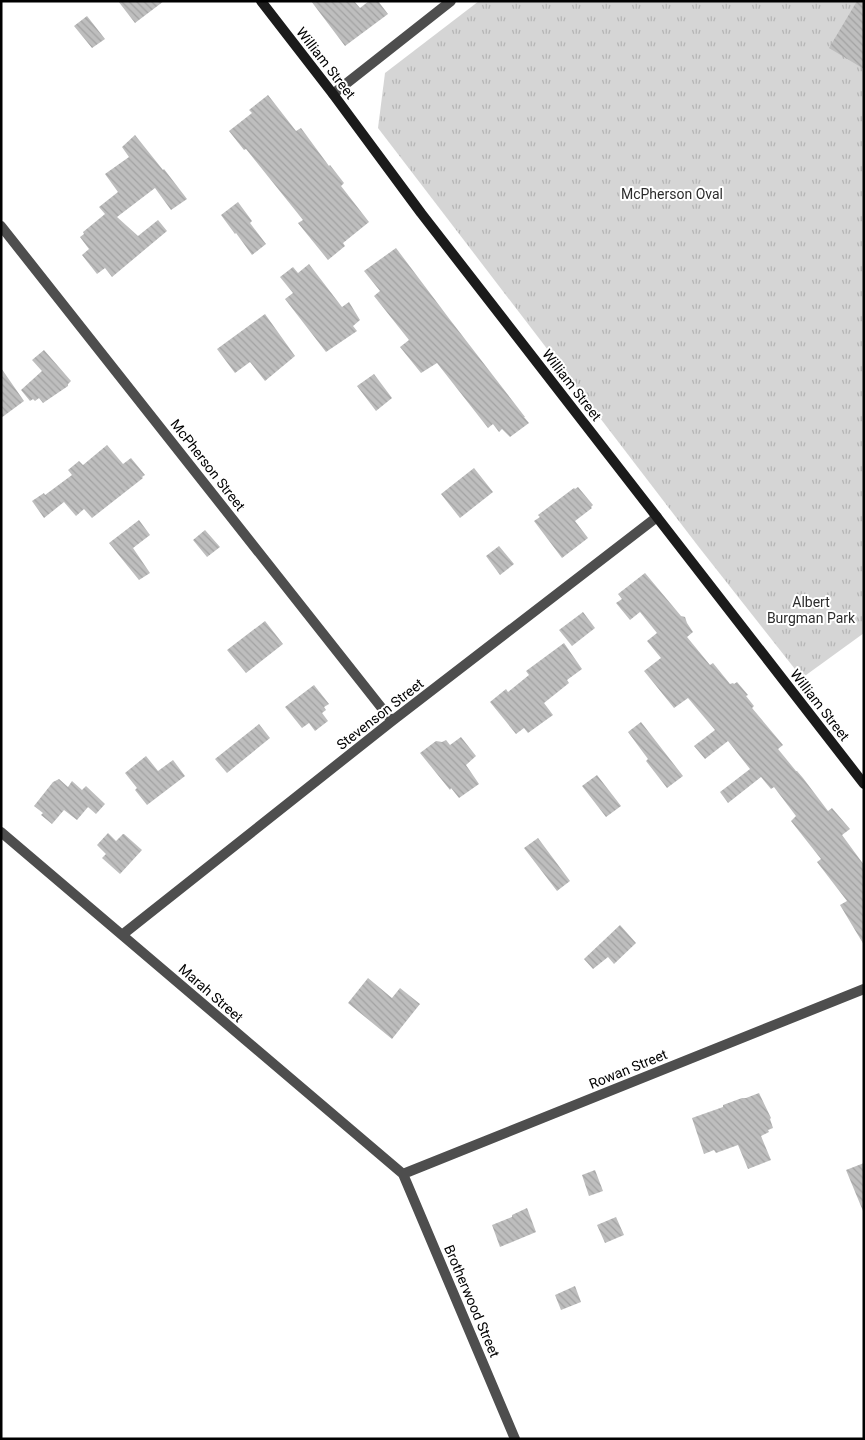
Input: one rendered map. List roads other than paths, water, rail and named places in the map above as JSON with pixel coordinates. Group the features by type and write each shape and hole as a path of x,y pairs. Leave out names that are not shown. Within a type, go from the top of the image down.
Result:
{"street":[{"name":"William Street","path":"261,1 427,221 864,784"},
{"path":"333,94 451,1"},
{"name":"McPherson Street","path":"1,226 392,721"},
{"name":"Stevenson Street","path":"122,935 392,721 657,517"},
{"name":"Marah Street","path":"1,832 403,1174"},
{"name":"Rowan Street","path":"403,1174 864,989"},
{"name":"Brotherwood Street","path":"403,1174 515,1439"}],"park label":[{"name":"McPherson Oval","path":"672,194"},
{"name":"Albert Burgman Park","path":"811,610"}]}
